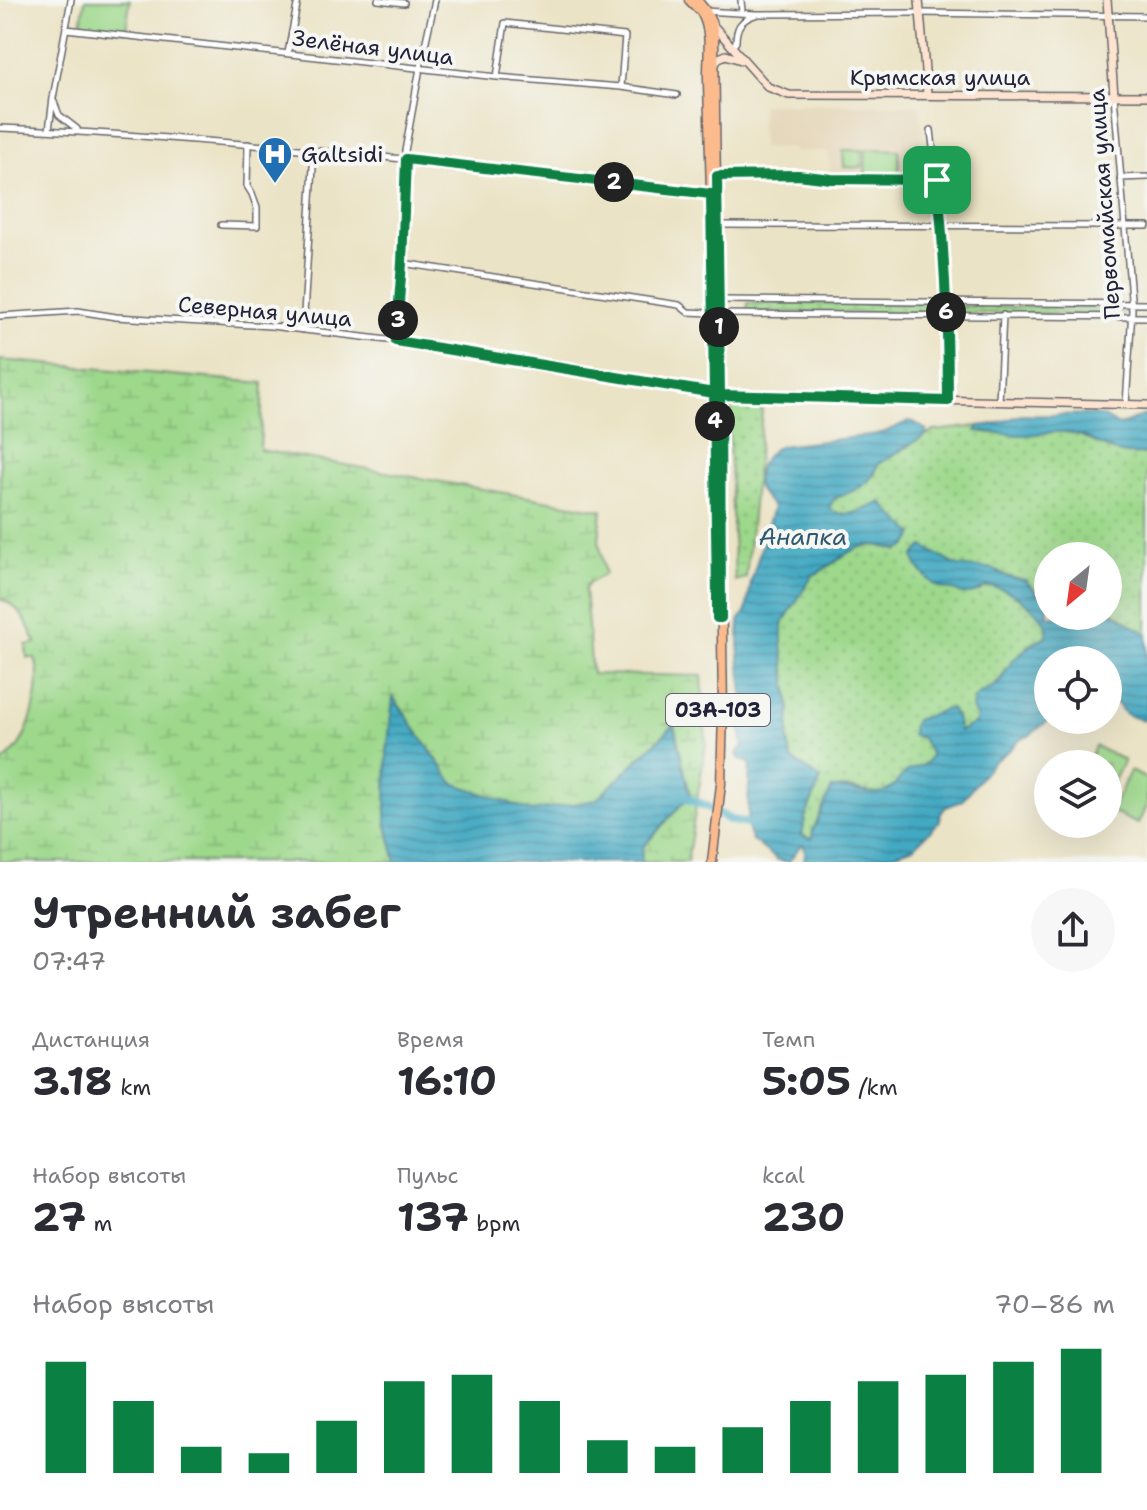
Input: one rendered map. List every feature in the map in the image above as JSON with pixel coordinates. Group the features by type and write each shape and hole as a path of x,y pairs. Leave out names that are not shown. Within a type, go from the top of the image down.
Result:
{"main road":[{"name":"03А-103","path":"689,0 712,24 714,37 719,300 716,313"},
{"name":"03А-103","path":"697,0 709,40 707,76 716,313 718,803 710,862"}],"street":[{"path":"49,130 71,0"},
{"path":"288,53 298,0"},
{"path":"378,0 404,3"},
{"path":"396,341 405,151 435,0"},
{"path":"741,0 742,12"},
{"path":"919,0 927,94"},
{"name":"Первомайская улица","path":"1107,0 1131,304 1126,405"},
{"path":"702,12 1147,16"},
{"path":"732,47 741,23 756,14"},
{"path":"497,77 505,23 625,36 621,87"},
{"name":"Крымская улица","path":"712,24 768,87 789,95 1147,96"},
{"name":"Зелёная улица","path":"66,29 677,95"},
{"path":"713,70 719,58 726,55 746,63"},
{"path":"53,98 63,120 82,132"},
{"path":"59,131 63,120"},
{"path":"0,128 248,144 711,194"},
{"path":"931,130 942,226 948,401"},
{"path":"221,225 257,226 257,208 247,186 248,144"},
{"path":"303,330 314,151"},
{"path":"717,176 798,175 831,179 937,180"},
{"path":"1120,178 1147,177"},
{"path":"717,225 1147,226"},
{"path":"402,263 679,305 688,312 1147,317"},
{"path":"719,300 1147,304"},
{"name":"Северная улица","path":"0,316 78,311 116,317 271,326 396,341 717,394 1147,405"},
{"path":"999,402 1003,315"}],"shaded area":[{"path":"761,104 920,105 925,178 831,177 828,151 761,148"}],"green space":[{"path":"85,0 130,0 126,31 81,24"},
{"path":"866,149 899,150 899,173 865,173"},
{"path":"843,150 863,150 862,168 844,167"},
{"path":"748,303 936,304 936,313 747,312"},
{"path":"952,306 1125,308 1125,314 952,313"},
{"path":"0,360 263,383 260,450 602,510 599,540 605,574 585,589 592,674 702,676 706,744 687,862 641,862 643,847 690,795 674,725 596,800 532,811 453,783 394,698 387,753 386,821 396,862 0,862 0,764 20,744 26,732 36,700 38,677 35,658 27,658 26,645 36,643 30,629 13,606 0,599"},
{"path":"733,404 761,405 762,412 746,578 735,581 728,415"},
{"path":"979,426 977,431 1002,434 1070,433 1118,452 1147,453 1147,633 1122,618 1122,542 1034,542 1034,590 1025,580 1007,577 992,568 953,565 923,546 955,590 975,593 995,587 1023,600 1034,610 1034,630 1048,630 1045,637 1023,650 997,683 980,693 976,723 959,732 922,738 931,755 926,765 908,771 886,792 832,788 812,839 802,836 805,818 821,779 792,759 788,740 790,709 782,624 813,575 848,552 862,547 876,546 898,551 913,534 882,502 849,514 829,508 833,499 875,474 878,464 934,431"},
{"path":"1130,771 1147,779 1147,804 1138,824 1122,817 1122,788"}],"water":[{"path":"1021,415 1090,415 1120,425 1147,415 1147,453 1122,453 1085,437 1064,432 1026,435 976,431 979,426"},
{"name":"Анапка","path":"909,421 926,430 926,435 878,464 866,483 834,499 829,508 848,514 882,502 914,534 910,542 901,549 871,545 847,553 813,575 782,624 791,759 821,779 805,818 802,836 812,839 832,788 883,792 894,786 906,772 926,763 931,755 922,738 912,735 915,720 950,708 959,731 976,723 973,700 999,683 1012,661 1045,637 1048,630 1122,630 1122,618 1147,633 1147,720 1129,716 1122,710 1122,646 1034,646 1034,732 1019,740 992,763 962,801 946,807 941,812 940,821 914,847 872,862 804,862 804,845 789,862 778,860 752,840 748,832 750,763 737,755 743,746 740,729 743,694 739,621 746,611 751,582 773,507 758,488 758,473 770,452 780,446 885,432"},
{"name":"Анапка","path":"924,546 955,564 992,568 1007,577 1025,580 1034,590 1034,610 1013,594 994,587 961,594 942,588 924,574 914,555"},
{"path":"393,697 453,783 532,811 596,800 674,725 690,795 643,847 641,862 396,862 386,822 387,753"}],"waterway":[{"path":"677,794 730,820 759,826"}],"place":[{"name":"Galtsidi","path":"275,185"}],"route":[{"path":"937,180 831,179 798,175 717,176 720,395 714,393 711,194 406,159 396,341 714,393 717,618 721,618 720,395 948,401 946,303 937,180"}]}
